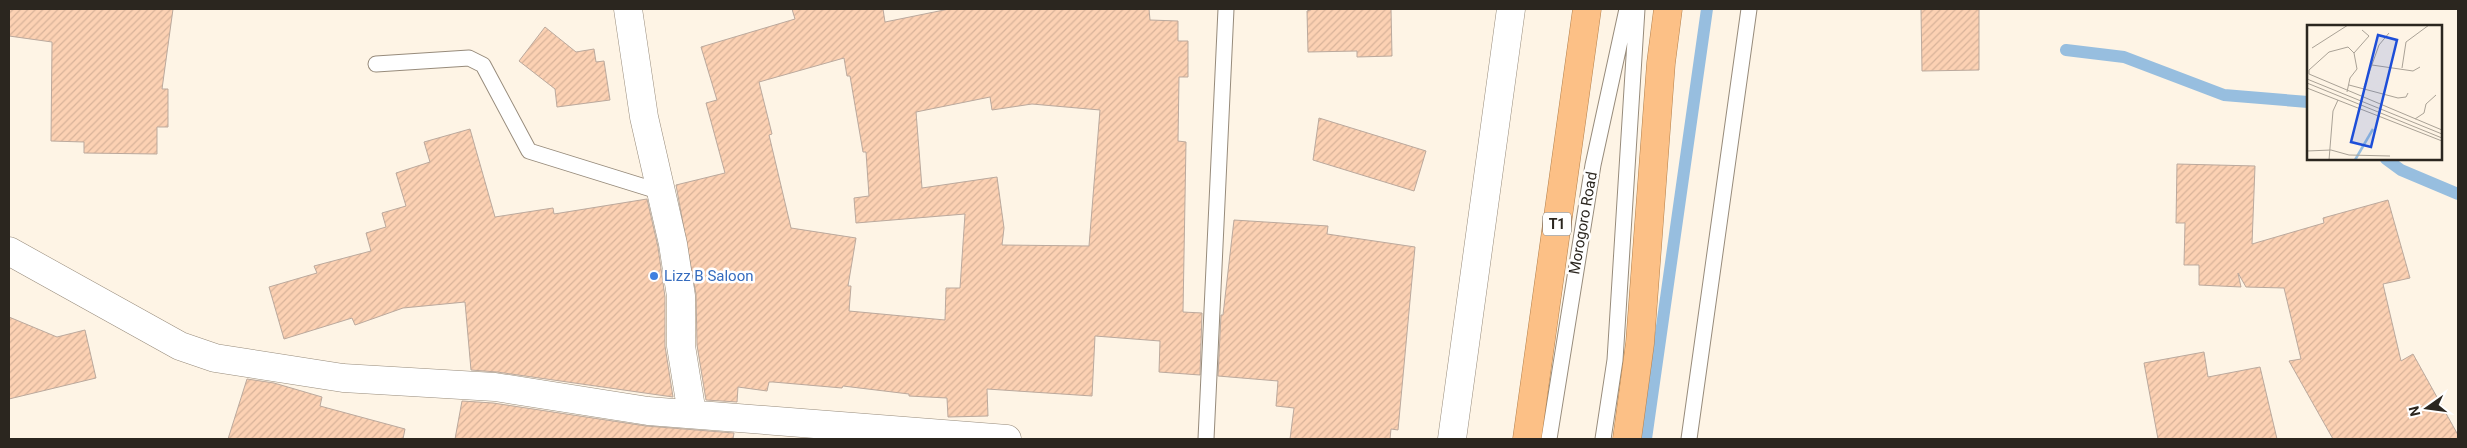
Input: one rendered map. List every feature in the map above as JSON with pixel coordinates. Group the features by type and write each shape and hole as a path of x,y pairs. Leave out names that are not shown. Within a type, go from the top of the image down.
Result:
{"highway":[{"name":"Morogoro Road","path":"1527,439 1587,9"},
{"path":"1627,439 1640,343 1661,63 1668,9"}],"street":[{"path":"628,9 644,117 673,244 681,296 681,346 692,414"},
{"path":"1452,439 1511,9"},
{"path":"9,251 180,346 215,358 343,378 495,387 648,411 1007,439"}],"lane":[{"path":"1206,439 1226,9"},
{"name":"Morogoro Road","path":"1549,439 1593,165 1627,9"},
{"path":"1603,439 1615,360 1637,9"},
{"path":"1690,439 1749,9"},
{"path":"376,64 469,58 484,65 529,151 661,192"}],"building":[{"path":"9,9 173,9 162,89 168,89 168,127 157,127 157,154 84,153 84,142 51,141 52,42 9,36"},
{"path":"792,9 883,9 885,22 949,9 1149,9 1150,20 1178,21 1178,41 1188,41 1188,77 1179,77 1178,141 1186,142 1183,312 1202,313 1200,375 1159,372 1160,341 1095,336 1092,396 987,389 988,416 948,417 947,398 909,396 909,394 843,386 842,388 773,382 769,382 767,391 738,387 737,402 706,400 697,345 696,294 676,185 725,173 706,103 717,100 701,47 795,19","holes":["844,58 847,76 850,76 863,152 866,152 869,196 854,198 856,223 965,214 960,288 946,288 945,320 849,311 851,286 848,286 856,238 791,228 769,135 772,134 759,82","990,97 992,110 1032,104 1100,110 1089,246 1002,245 1004,228 997,177 922,188 916,112"]},
{"path":"1313,9 1391,9 1392,56 1357,57 1357,51 1308,52 1307,11"},
{"path":"1921,9 1979,9 1979,70 1922,71"},
{"path":"545,27 576,52 594,49 596,62 604,61 610,100 557,107 555,89 519,61"},
{"path":"1319,118 1426,151 1414,191 1313,160"},
{"path":"470,129 495,217 553,208 554,214 647,199 658,247 665,297 665,346 673,397 471,370 465,302 403,308 355,325 352,318 284,339 269,287 317,273 314,266 371,251 366,233 386,227 382,213 406,206 396,173 430,162 424,142"},
{"path":"2177,164 2255,166 2252,244 2324,223 2323,218 2388,200 2410,278 2383,284 2401,361 2413,354 2458,435 2458,439 2333,439 2289,361 2301,359 2284,288 2246,287 2238,273 2241,287 2199,285 2199,265 2184,265 2185,223 2176,223"},
{"path":"1234,220 1328,226 1327,234 1415,247 1398,430 1391,429 1390,439 1290,439 1294,408 1276,406 1278,381 1218,376 1221,315 1223,315"},
{"path":"9,317 57,337 85,330 96,378 9,399"},
{"path":"2204,352 2208,377 2260,367 2277,439 2158,439 2144,363"},
{"path":"247,379 274,383 322,397 320,406 405,429 403,439 228,439"},
{"path":"462,401 493,403 646,426 734,433 733,439 455,439"}],"waterway":[{"path":"1646,439 1707,9"},
{"path":"2066,50 2124,57 2224,95 2307,102"},
{"path":"2387,160 2401,170 2458,194"}],"place":[{"name":"Lizz B Saloon","path":"654,276"}]}
